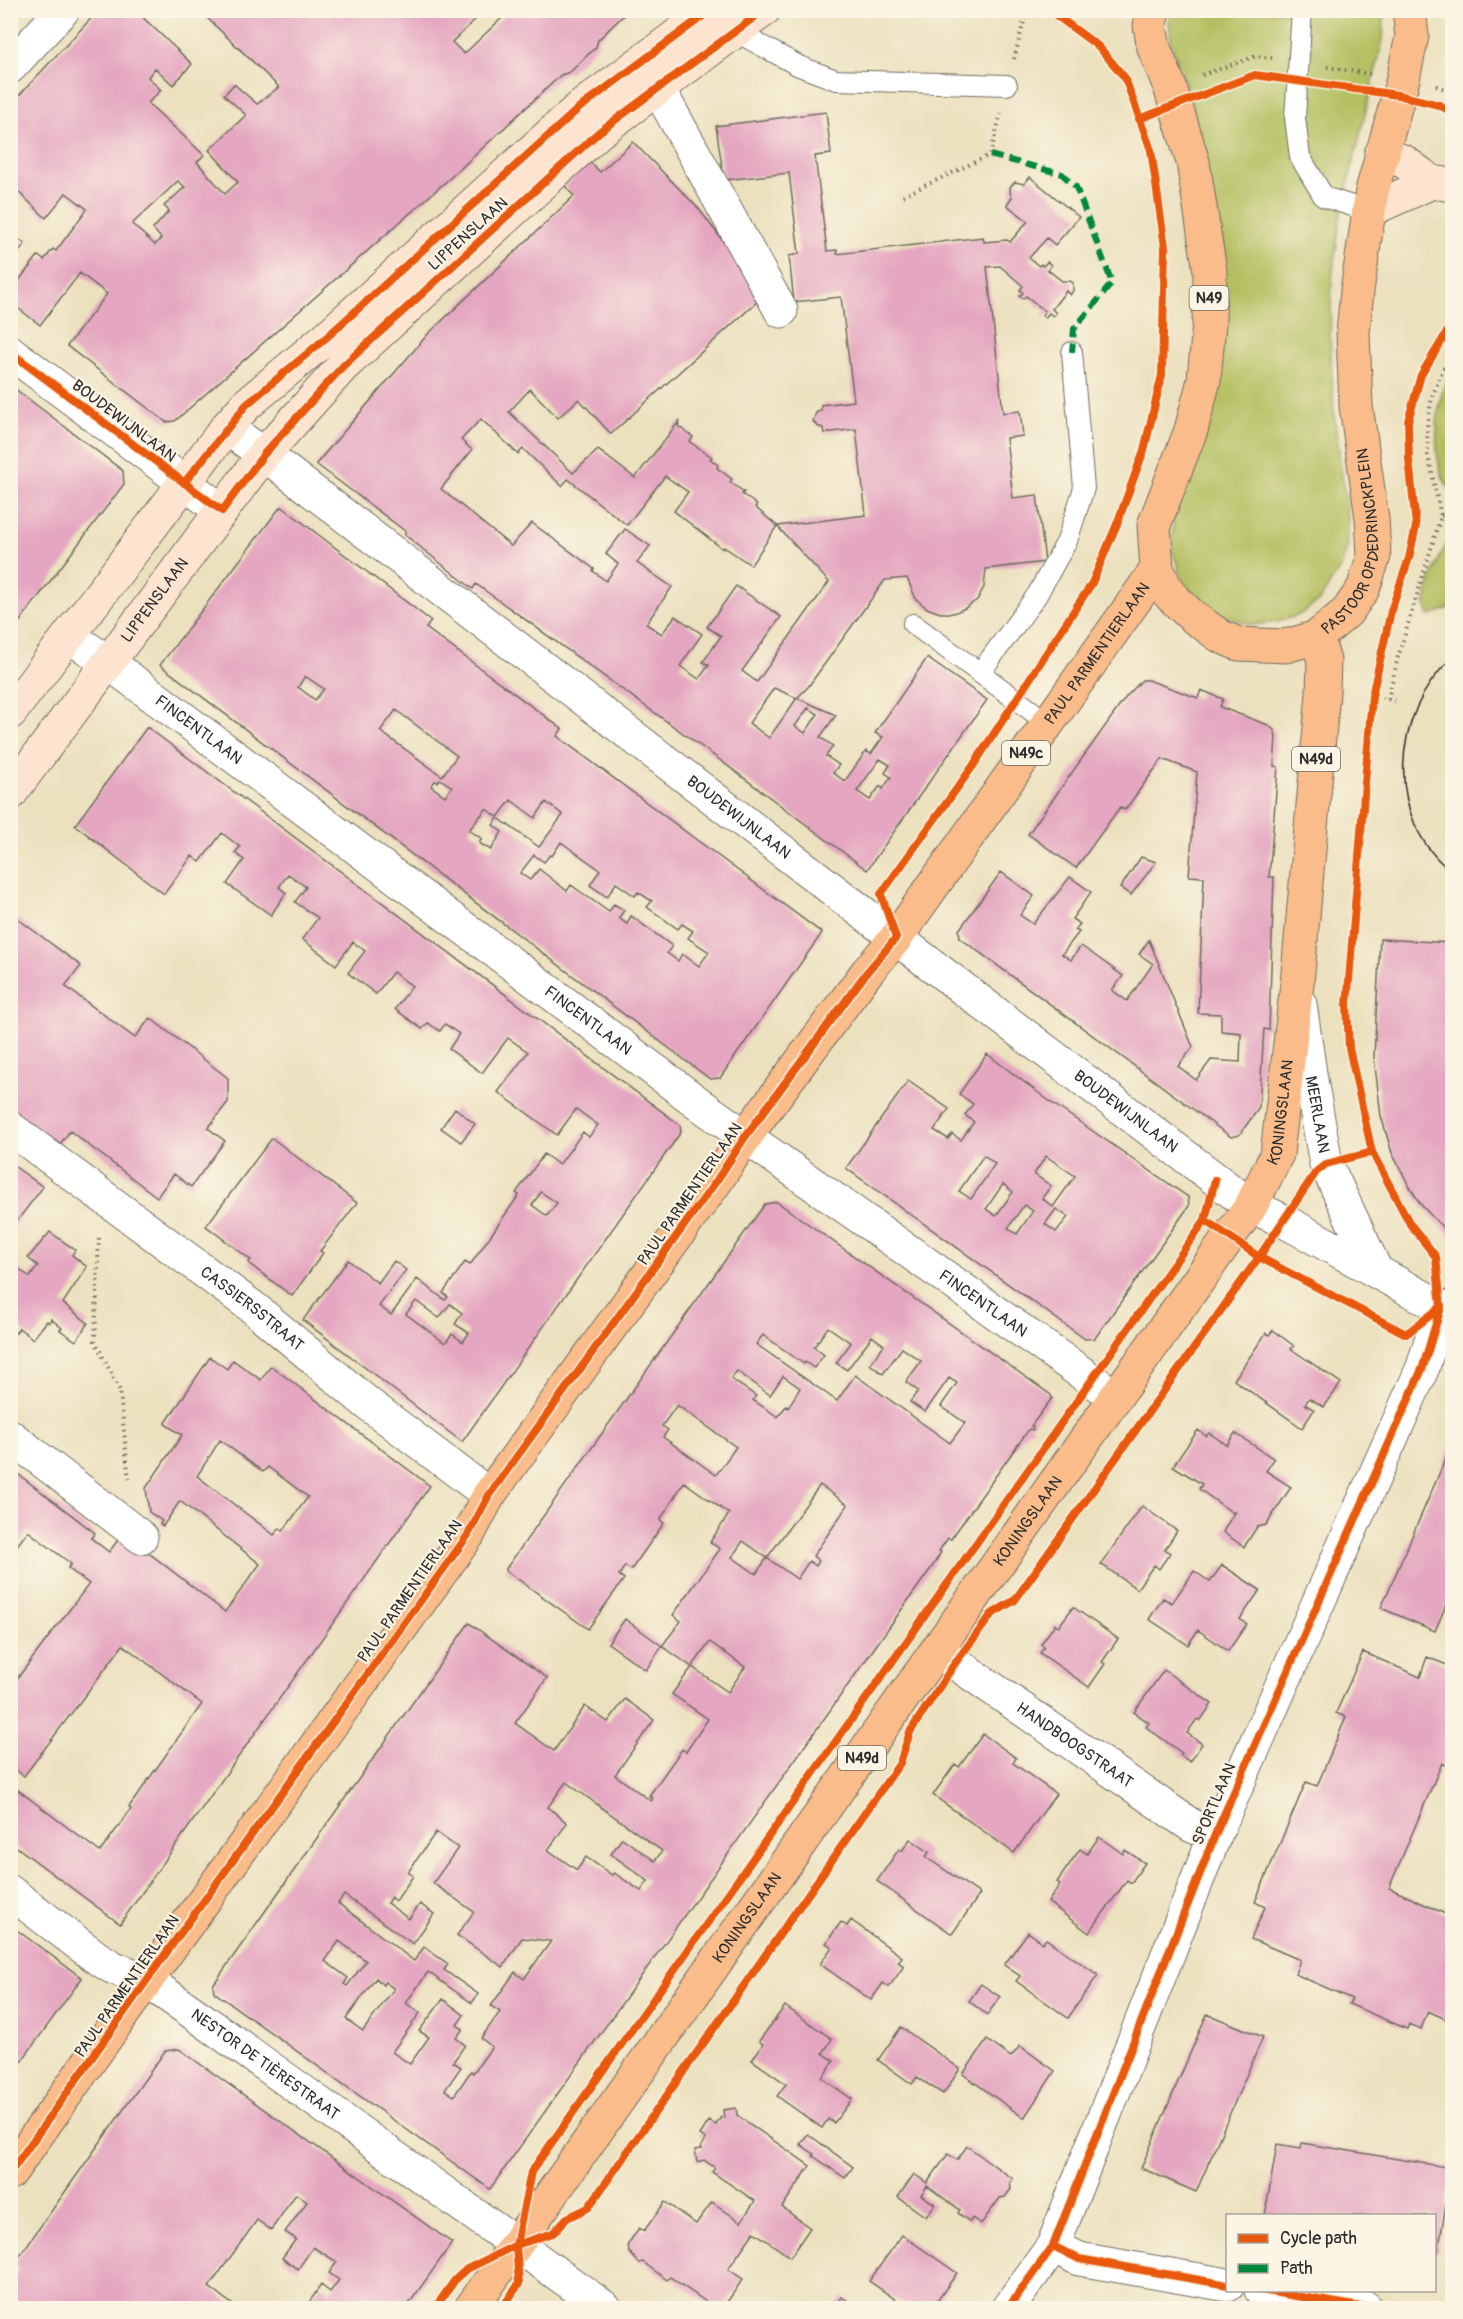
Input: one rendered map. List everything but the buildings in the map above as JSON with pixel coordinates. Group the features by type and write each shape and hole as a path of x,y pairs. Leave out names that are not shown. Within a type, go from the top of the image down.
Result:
{"main road":[{"name":"LIPPENSLAAN","path":"10,713 226,428 246,405 327,337 578,109 674,36 718,18 764,10"},
{"name":"N49","path":"1381,154 1412,36 1409,10"},
{"name":"PASTOOR OPDEDRINCKPLEIN","path":"1145,16 1193,162 1210,271 1209,324 1203,380 1191,430 1154,525 1157,569 1169,594 1192,616 1221,636 1238,644 1286,646 1317,637 1347,612 1363,590 1374,556 1372,518 1356,406 1353,333 1368,211 1381,154"},
{"name":"LIPPENSLAAN","path":"10,794 264,454 344,366 599,132 659,90 718,18"},
{"path":"1381,154 1403,161 1442,183"},
{"path":"1368,211 1442,183"},
{"name":"PAUL PARMENTIERLAAN","path":"10,2173 468,1535 489,1495 717,1180 745,1137 867,972 896,938 1157,569"},
{"name":"KONINGSLAAN","path":"471,2308 1251,1206 1277,1154 1298,984 1323,693 1324,661 1317,637"}],"street":[{"path":"10,66 63,10"},
{"path":"639,64 659,90 782,310"},
{"name":"BOUDEWIJNLAAN","path":"10,352 222,511"},
{"name":"BOUDEWIJNLAAN","path":"226,428 264,454 896,938 1251,1206"},
{"name":"FINCENTLAAN","path":"69,636 109,663 745,1137 1116,1397"},
{"name":"MEERLAAN","path":"1298,984 1311,1080 1326,1164 1376,1271"},
{"name":"CASSIERSSTRAAT","path":"10,1128 255,1309 367,1403 489,1495"},
{"path":"1251,1206 1446,1310"},
{"name":"SPORTLAAN","path":"1008,2308 1053,2246 1215,1835 1423,1367 1446,1310"},
{"path":"10,1436 130,1529"},
{"name":"HANDBOOGSTRAAT","path":"938,1651 1192,1827 1215,1835"},
{"name":"NESTOR DE TIÈRESTRAAT","path":"10,1892 96,1957 112,1967 147,1981 606,2308"},
{"path":"1053,2246 1079,2259 1226,2285"},
{"path":"1273,2292 1366,2308"}],"lane":[{"path":"1302,10 1295,118 1300,157 1324,197 1368,211"},
{"path":"718,18 799,66 836,80 1007,85"},
{"path":"980,673 1037,595 1067,541 1084,488 1072,352"},
{"path":"913,624 1048,723"}],"path":[{"path":"903,196 990,155 1028,10"},
{"path":"1398,94 1439,105 1446,77"},
{"path":"1388,699 1398,657 1441,516 1428,455 1427,427 1432,397 1443,369 1452,356"},
{"path":"1441,516 1452,511"},
{"path":"1382,698 1396,701"},
{"path":"112,1204 100,1219 95,1341 120,1391 131,1501 130,1529"}],"green space":[{"path":"1168,11 1384,11 1383,40 1341,213 1332,278 1330,336 1334,414 1348,518 1348,545 1341,567 1319,601 1299,615 1277,622 1252,625 1222,615 1204,604 1183,581 1172,550 1173,521 1201,434 1195,113 1171,41"},
{"path":"1452,373 1452,490 1445,482 1441,471 1437,428 1440,400"},
{"path":"1452,539 1452,607 1429,616 1426,604 1432,577 1443,550"}],"tram line":[{"path":"1452,658 1432,681 1417,707 1407,736 1404,766 1406,796 1415,824 1430,850 1452,872"}],"marked path":[{"path":"990,155 1062,174 1076,187 1112,283 1074,329 1072,352"}],"cycle path":[{"path":"184,483 246,405 327,337 578,109 711,10"},
{"path":"10,352 222,511 264,454 343,366 599,132 764,10"},
{"path":"10,2173 468,1535 489,1495 717,1180 745,1137 867,972 896,938 881,894 973,766 1092,583 1144,450 1162,375 1165,247 1151,150 1125,78 1099,47 1049,10"},
{"path":"1139,119 1255,75 1398,95 1439,105 1452,112"},
{"path":"1008,2308 1053,2246 1215,1835 1423,1367 1441,1307 1436,1257 1410,1224 1372,1152 1349,1048 1347,1005 1372,696 1391,611 1409,558 1416,526 1409,459 1408,421 1421,375 1452,324"},
{"path":"435,2308 455,2280 467,2269 516,2245 553,2233 567,2218 588,2208 900,1763 910,1732 955,1663 992,1614 1015,1600 1259,1257 1316,1172 1326,1164 1372,1152"},
{"path":"502,2308 519,2284 516,2245 531,2172 1205,1220 1215,1180"},
{"path":"1205,1220 1259,1257 1406,1334 1441,1307"},
{"path":"1053,2246 1079,2259 1226,2285"},
{"path":"1273,2292 1366,2308"}]}
